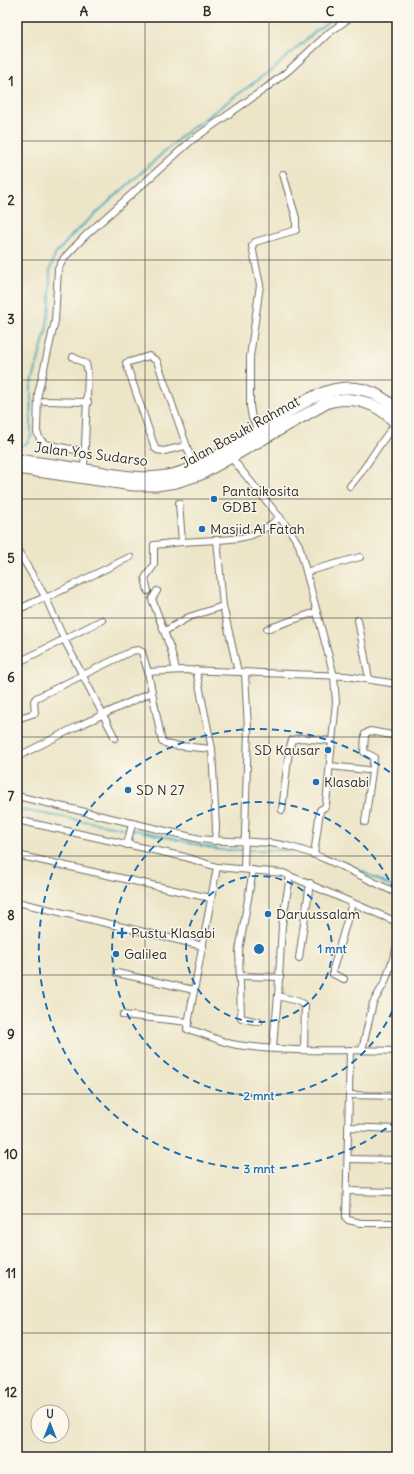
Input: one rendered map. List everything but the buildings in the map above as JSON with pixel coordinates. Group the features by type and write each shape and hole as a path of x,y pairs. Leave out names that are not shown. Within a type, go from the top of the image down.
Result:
{"highway":[{"name":"Jalan Yos Sudarso","path":"17,460 125,476 157,477 194,467 228,453 259,430 304,402 334,390 348,388 367,390 383,398 397,410"},
{"name":"Jalan Basuki Rahmat","path":"17,468 107,482 156,486 176,482 194,476 228,453 303,414 328,402 342,398 363,401 371,404 396,423"}],"street":[{"path":"86,452 45,444 40,439 37,432 40,382 55,321 58,268 60,262 85,236 192,140 266,88 330,32 351,17"},
{"path":"259,430 252,418 250,406 250,356 260,284 252,246 255,242 296,230 296,218 283,174"},
{"path":"185,446 164,451 157,450 155,448 126,363 149,356 157,361 185,446 194,467"},
{"path":"73,357 83,361 88,368 88,402 84,470"},
{"path":"44,401 88,402"},
{"path":"350,486 364,470 385,436 396,423"},
{"path":"228,453 280,517 299,545 334,676 336,702 326,804 320,810 314,855"},
{"path":"179,503 182,542"},
{"path":"148,591 145,578 154,565 154,545 241,539 258,534 280,517"},
{"path":"217,540 223,606 238,672"},
{"path":"17,549 45,597 64,639 115,738"},
{"path":"306,572 360,557"},
{"path":"17,610 130,558"},
{"path":"157,591 152,599 165,632 176,670"},
{"path":"165,632 189,617 223,606"},
{"path":"267,629 316,612"},
{"path":"17,662 102,620"},
{"path":"358,620 369,679"},
{"path":"17,720 34,714 36,711 34,701 36,698 132,651 138,650 142,652 148,672 161,738 164,744 212,749"},
{"path":"196,670 212,749 216,827 215,841"},
{"path":"148,672 196,670 334,676 369,679 397,684"},
{"path":"244,867 248,729 245,673"},
{"path":"17,758 76,727 152,692"},
{"path":"366,822 374,757 364,752 365,734 370,731 397,736"},
{"path":"282,810 289,750 292,740 301,738 332,742"},
{"path":"330,766 367,770"},
{"path":"17,796 132,826 215,841 244,844 278,844 314,855 397,893"},
{"path":"17,820 128,842 217,867 244,867 253,870 274,871 310,883 397,922"},
{"path":"128,842 132,826"},
{"path":"17,855 210,898"},
{"path":"217,867 210,898 188,1029 203,1032 224,1042 273,1048 397,1051"},
{"path":"253,870 241,940 239,976 241,1018 259,1022"},
{"path":"273,1048 280,977 282,925 290,876"},
{"path":"299,958 310,883"},
{"path":"17,902 203,946"},
{"path":"344,979 333,974 333,969 352,903"},
{"path":"362,1050 373,1003 385,982 397,948"},
{"path":"117,973 194,990"},
{"path":"239,976 280,977"},
{"path":"278,996 297,1000 305,1005 304,1049"},
{"path":"123,1015 189,1022"},
{"path":"350,1050 346,1218 348,1220 361,1223 397,1223"},
{"path":"349,1095 397,1096"},
{"path":"348,1128 397,1129"},
{"path":"348,1159 397,1160"},
{"path":"347,1191 397,1192"}],"waterway":[{"path":"17,446 26,444 31,436 31,387 46,331 50,306 50,270 55,255 72,235 184,134 275,67 317,30 335,17"},
{"path":"17,809 145,832 220,850 292,850"},
{"path":"337,861 345,863 392,887"}],"place":[{"name":"Pantaikosita GDBI","path":"214,499"},
{"name":"Masjid Al Fatah","path":"202,529"},
{"name":"SD Kausar","path":"328,750"},
{"name":"Klasabi","path":"316,782"},
{"name":"SD N 27","path":"128,790"},
{"name":"Daruussalam","path":"268,914"},
{"name":"Pustu Klasabi","path":"122,933"},
{"name":"Galilea","path":"116,954"}]}
